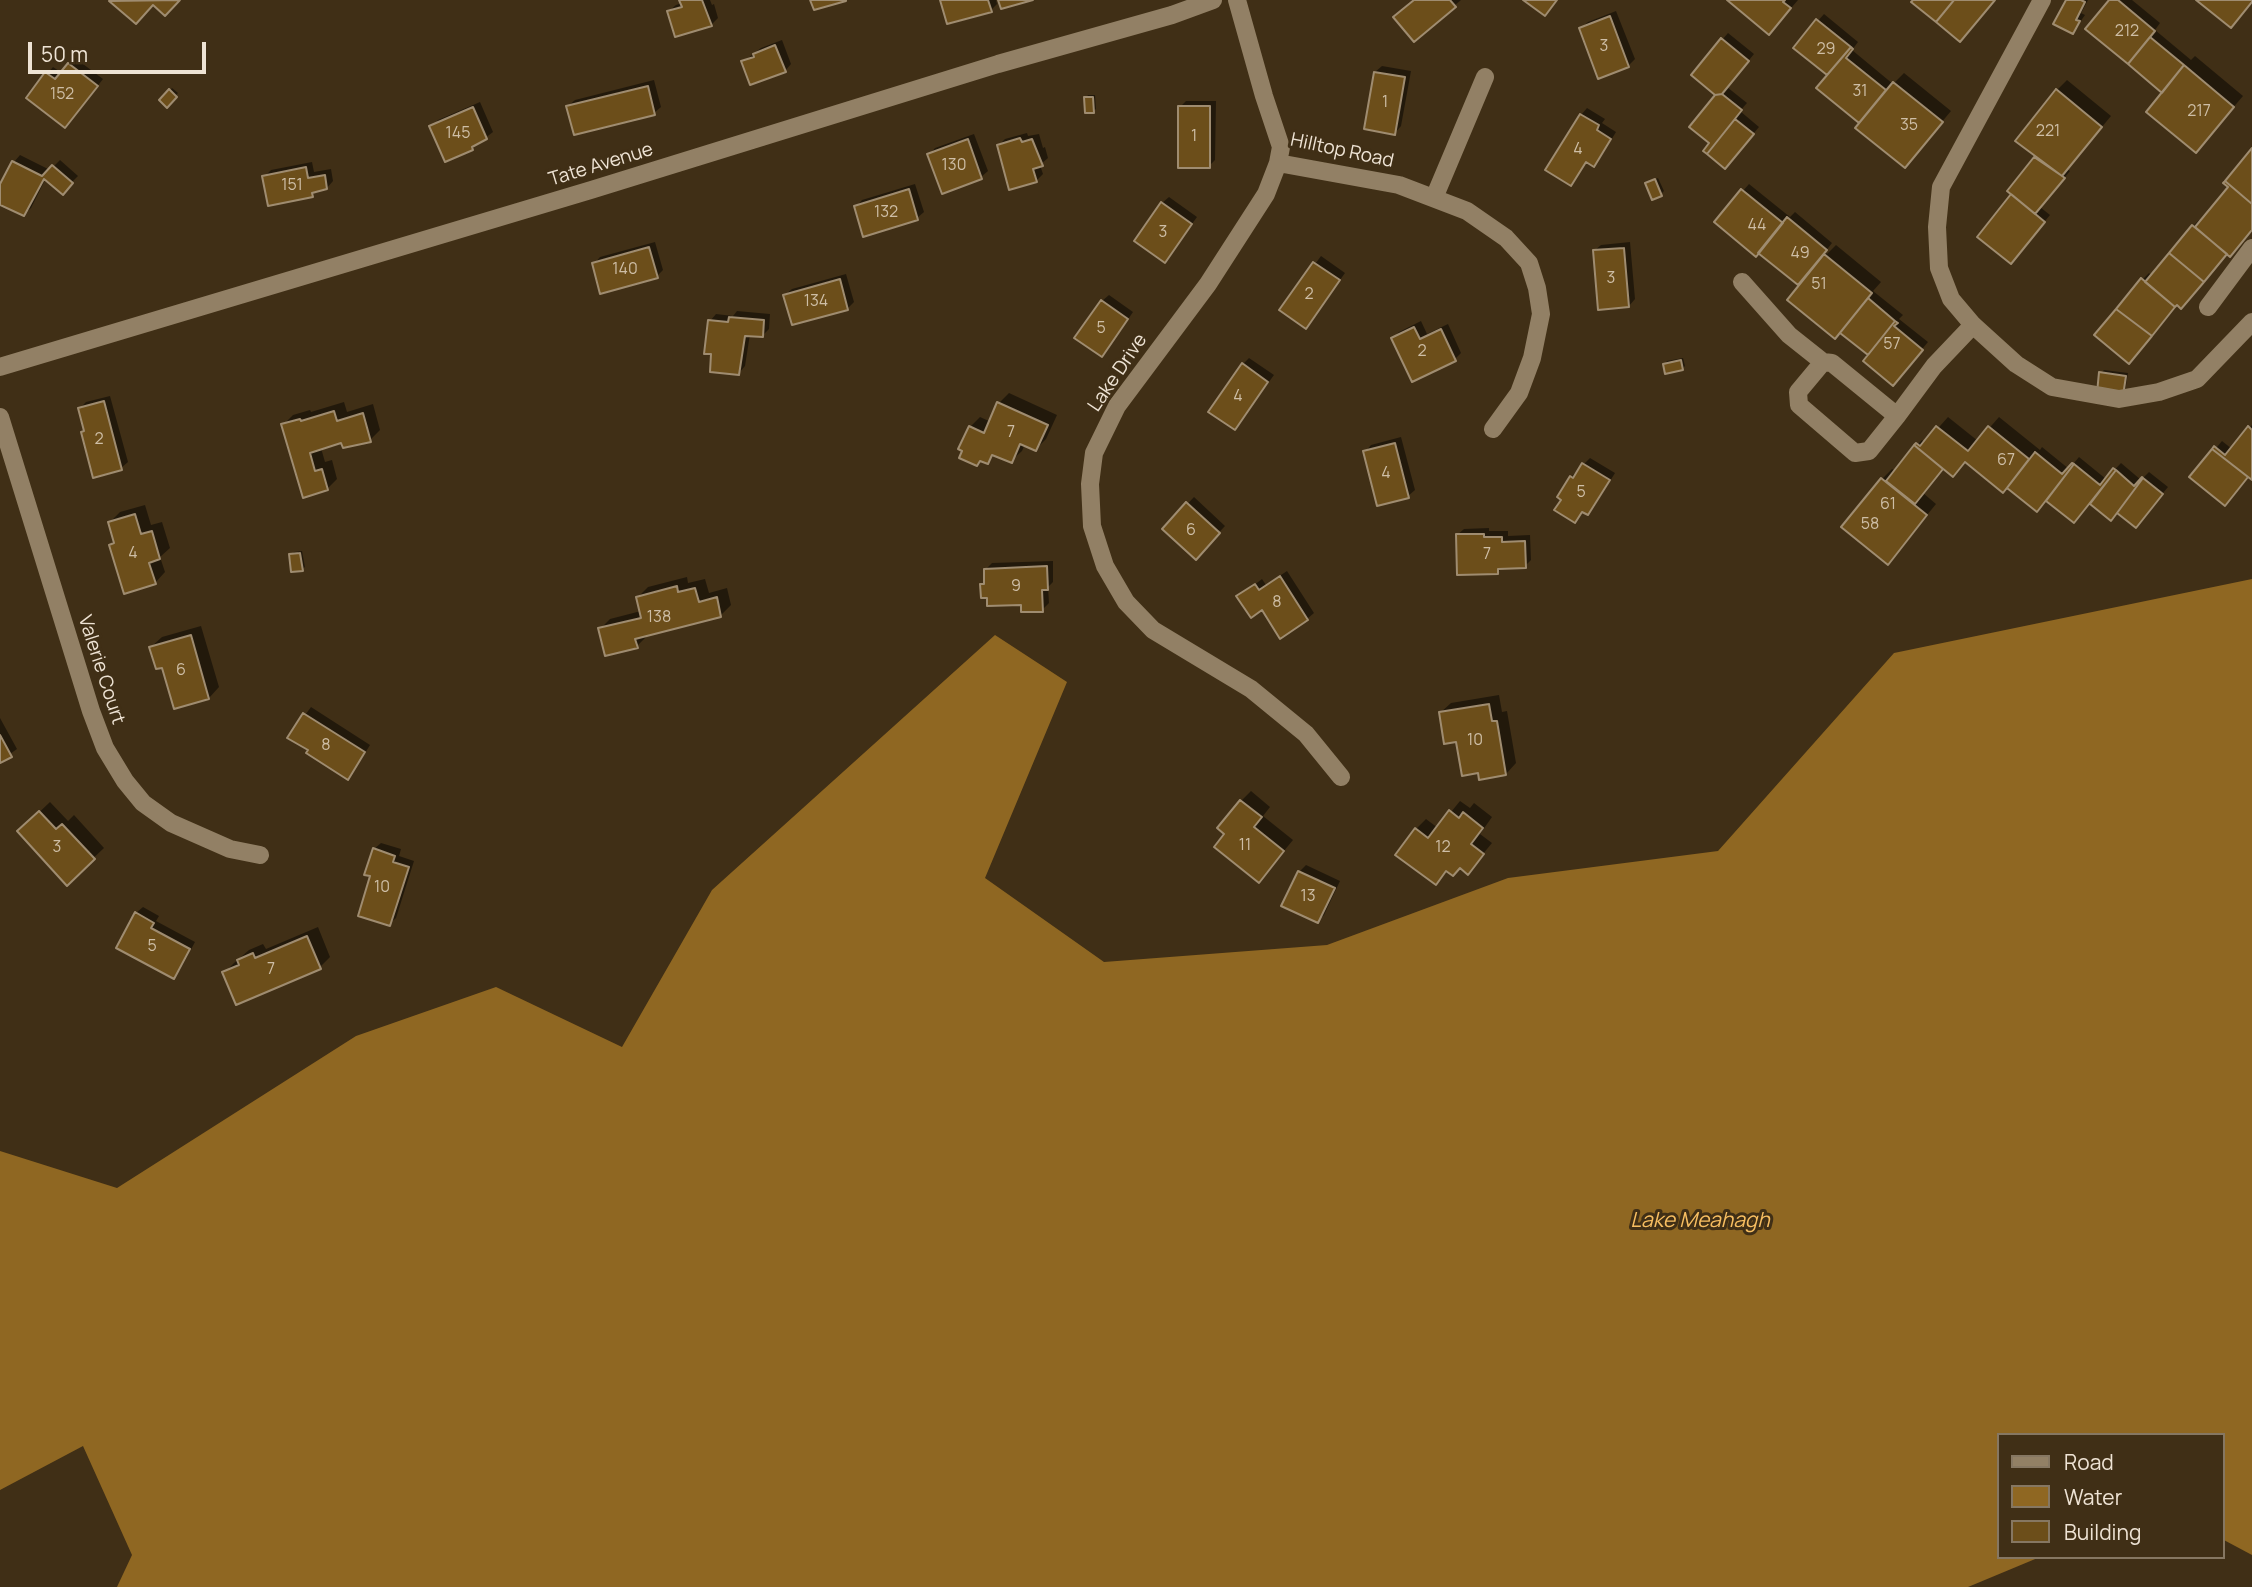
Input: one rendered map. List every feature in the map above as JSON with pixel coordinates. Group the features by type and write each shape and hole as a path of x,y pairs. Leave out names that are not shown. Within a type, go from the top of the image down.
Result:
{"street":[{"name":"Tate Avenue","path":"0,367 591,190 998,64 1172,15 1213,0"},
{"name":"Hilltop Road","path":"1237,0 1281,147 1278,163 1399,185 1467,211 1506,238 1529,263 1541,314 1532,358 1519,393 1493,429"},
{"path":"2042,0 1941,187 1937,227 1939,268 1951,299 1973,325 2017,365 2052,387 2119,399 2159,392 2197,379 2252,322"},
{"path":"1434,198 1485,77"},
{"name":"Lake Drive","path":"1278,163 1266,194 1208,284 1117,406 1094,453 1090,484 1092,526 1105,566 1126,602 1153,630 1251,689 1306,734 1341,776"},
{"path":"2208,307 2252,248"},
{"path":"1742,282 1789,335 1823,362 1832,363 1897,416"},
{"path":"1823,362 1798,392 1799,405 1855,453 1869,451 1934,366 1973,325"},
{"name":"Valerie Court","path":"0,416 104,748 125,781 144,803 171,823 230,849 260,855"}],"water":[{"name":"Lake Meahagh","path":"2252,579 2252,1555 2224,1540 2224,1433 1996,1433 1996,1559 2035,1559 1968,1587 117,1587 132,1555 83,1446 0,1490 0,1151 117,1188 356,1036 496,987 622,1047 712,890 995,635 1067,682 985,878 1104,962 1327,945 1508,878 1718,851 1894,653"}],"building":[{"path":"180,0 165,16 153,5 136,24 109,1"},
{"path":"679,0 702,0 712,26 675,37 667,11 682,7"},
{"path":"810,0 846,0 846,1 814,10"},
{"path":"940,0 988,0 992,12 947,24"},
{"path":"998,0 1033,0 1001,9"},
{"path":"1414,0 1450,0 1456,7 1414,42 1393,17"},
{"path":"1523,0 1557,0 1545,16"},
{"path":"1727,0 1785,0 1783,2 1791,8 1769,35"},
{"path":"1954,0 1936,22 1911,2"},
{"path":"1954,0 1995,0 1960,42 1936,22"},
{"path":"2066,0 2085,2 2076,20 2080,21 2073,34 2053,24"},
{"path":"2109,0 2118,0 2155,31 2128,64 2085,29"},
{"path":"2196,0 2252,0 2252,2 2231,28"},
{"path":"1610,16 1629,67 1598,79 1579,28"},
{"path":"1816,19 1851,47 1827,75 1793,48"},
{"path":"2150,37 2184,65 2162,93 2128,64"},
{"path":"1721,38 1749,61 1722,94 1715,95 1691,75"},
{"path":"775,45 786,72 750,85 741,61"},
{"path":"1851,47 1853,49 1846,58 1886,90 1859,123 1816,88"},
{"path":"68,63 98,86 65,128 26,98 45,72 55,79"},
{"path":"2184,65 2234,107 2196,153 2146,112"},
{"path":"1374,72 1405,77 1395,135 1364,129"},
{"path":"1893,82 1943,122 1905,168 1855,128"},
{"path":"648,86 655,115 574,135 566,106"},
{"path":"169,89 177,97 167,108 159,100"},
{"path":"2056,89 2102,127 2062,176 2015,141"},
{"path":"1722,94 1742,110 1707,154 1703,151 1709,143 1689,127 1715,95"},
{"path":"1084,97 1093,97 1094,113 1085,113"},
{"path":"1178,106 1210,106 1210,168 1178,168"},
{"path":"473,107 487,139 472,147 473,150 445,162 429,126"},
{"path":"1580,114 1599,125 1597,130 1611,139 1594,167 1586,162 1571,186 1545,170"},
{"path":"1735,119 1754,134 1725,169 1707,154"},
{"path":"1020,138 1022,142 1032,139 1043,166 1033,169 1037,182 1009,190 997,145"},
{"path":"968,139 982,179 942,194 927,154"},
{"path":"2252,148 2252,204 2225,181"},
{"path":"2034,157 2065,178 2035,214 2007,191"},
{"path":"12,161 42,176 52,165 73,183 63,195 44,179 24,216 0,205 0,184"},
{"path":"306,167 308,178 325,175 327,189 312,193 313,197 268,206 262,176"},
{"path":"1655,179 1662,196 1652,200 1645,183"},
{"path":"2225,181 2252,204 2252,230 2230,257 2195,227 2228,187 2223,183"},
{"path":"909,189 918,220 863,237 854,206"},
{"path":"1741,189 1783,223 1756,257 1714,222"},
{"path":"2011,194 2045,222 2011,264 1977,237"},
{"path":"1161,202 1192,224 1165,263 1134,241"},
{"path":"1787,217 1827,250 1798,285 1758,253"},
{"path":"2192,225 2227,254 2204,282 2169,253"},
{"path":"649,247 658,278 600,294 592,263"},
{"path":"1624,248 1629,307 1598,310 1593,250"},
{"path":"2169,253 2204,282 2181,309 2145,282"},
{"path":"1824,254 1872,293 1835,339 1787,300"},
{"path":"1313,262 1340,280 1306,329 1279,310"},
{"path":"2141,278 2175,307 2152,336 2116,309"},
{"path":"840,279 848,310 792,325 783,295"},
{"path":"1868,298 1895,321 1868,355 1840,333"},
{"path":"1101,300 1128,319 1102,357 1074,338"},
{"path":"2116,309 2152,336 2129,364 2094,335"},
{"path":"729,317 764,320 763,337 745,336 739,375 710,372 711,354 704,354 708,320 728,322"},
{"path":"1895,321 1898,323 1894,326 1923,350 1893,386 1863,361"},
{"path":"1414,327 1420,339 1441,329 1456,361 1412,382 1391,338"},
{"path":"1681,360 1683,370 1665,374 1663,364"},
{"path":"1242,363 1268,382 1235,430 1208,412"},
{"path":"2099,372 2126,376 2123,396 2097,393"},
{"path":"104,401 122,470 93,478 78,408"},
{"path":"997,402 1048,425 1036,451 1020,444 1012,463 992,455 988,464 980,461 977,466 959,458 962,451 958,449 969,426 984,433"},
{"path":"334,411 337,421 363,413 371,442 343,448 341,443 310,453 315,471 322,469 328,490 303,498 281,424"},
{"path":"1936,426 1968,451 1988,426 2029,459 2003,493 1965,462 1953,477 1914,445 1916,443 1920,446"},
{"path":"2248,426 2252,430 2252,480 2212,449 2214,446 2225,455"},
{"path":"1395,443 1409,498 1377,506 1363,451"},
{"path":"1914,445 1943,469 1915,504 1886,481"},
{"path":"2212,449 2248,477 2225,506 2189,477"},
{"path":"2035,452 2062,474 2074,464 2037,512 2007,488"},
{"path":"1582,463 1610,480 1588,515 1582,512 1575,523 1554,510 1561,500 1557,497"},
{"path":"2074,464 2100,485 2113,468 2116,470 2074,523 2046,501"},
{"path":"2116,470 2134,486 2143,478 2111,521 2090,504"},
{"path":"1881,478 1927,515 1888,565 1841,527"},
{"path":"2143,478 2163,494 2136,528 2117,513"},
{"path":"1186,502 1220,533 1196,560 1162,529"},
{"path":"135,514 141,534 152,531 160,559 149,563 156,584 124,594 109,545 114,543 108,522"},
{"path":"1456,534 1502,537 1502,542 1525,541 1526,568 1498,569 1498,574 1457,575"},
{"path":"300,553 303,571 291,572 289,554"},
{"path":"1047,566 1048,590 1042,590 1043,612 1021,612 1021,605 987,606 987,598 981,598 980,584 984,584 984,569"},
{"path":"1280,576 1308,620 1280,639 1262,610 1251,618 1236,596 1255,584 1259,590"},
{"path":"677,586 678,592 695,588 699,602 717,597 721,617 635,639 638,648 605,656 598,628 641,618 636,597"},
{"path":"191,635 209,699 174,709 162,668 156,669 149,647"},
{"path":"1489,704 1492,721 1497,721 1506,775 1479,780 1478,773 1462,776 1456,742 1444,744 1439,712"},
{"path":"303,713 365,752 348,780 287,738"},
{"path":"0,735 12,757 0,763"},
{"path":"1240,800 1262,817 1254,827 1284,851 1259,883 1214,847 1224,834 1217,828"},
{"path":"1449,810 1459,818 1463,812 1483,828 1471,844 1484,854 1468,875 1460,868 1453,876 1446,871 1436,885 1395,855 1415,828 1428,838"},
{"path":"39,811 56,829 62,824 95,859 67,886 17,831"},
{"path":"373,848 395,856 393,862 409,867 390,926 358,916 370,876 364,875"},
{"path":"1298,871 1335,888 1318,923 1281,906"},
{"path":"135,912 154,923 151,928 190,949 174,979 116,948"},
{"path":"307,936 321,969 236,1005 222,972 239,965 237,960 253,953 255,958"}]}
